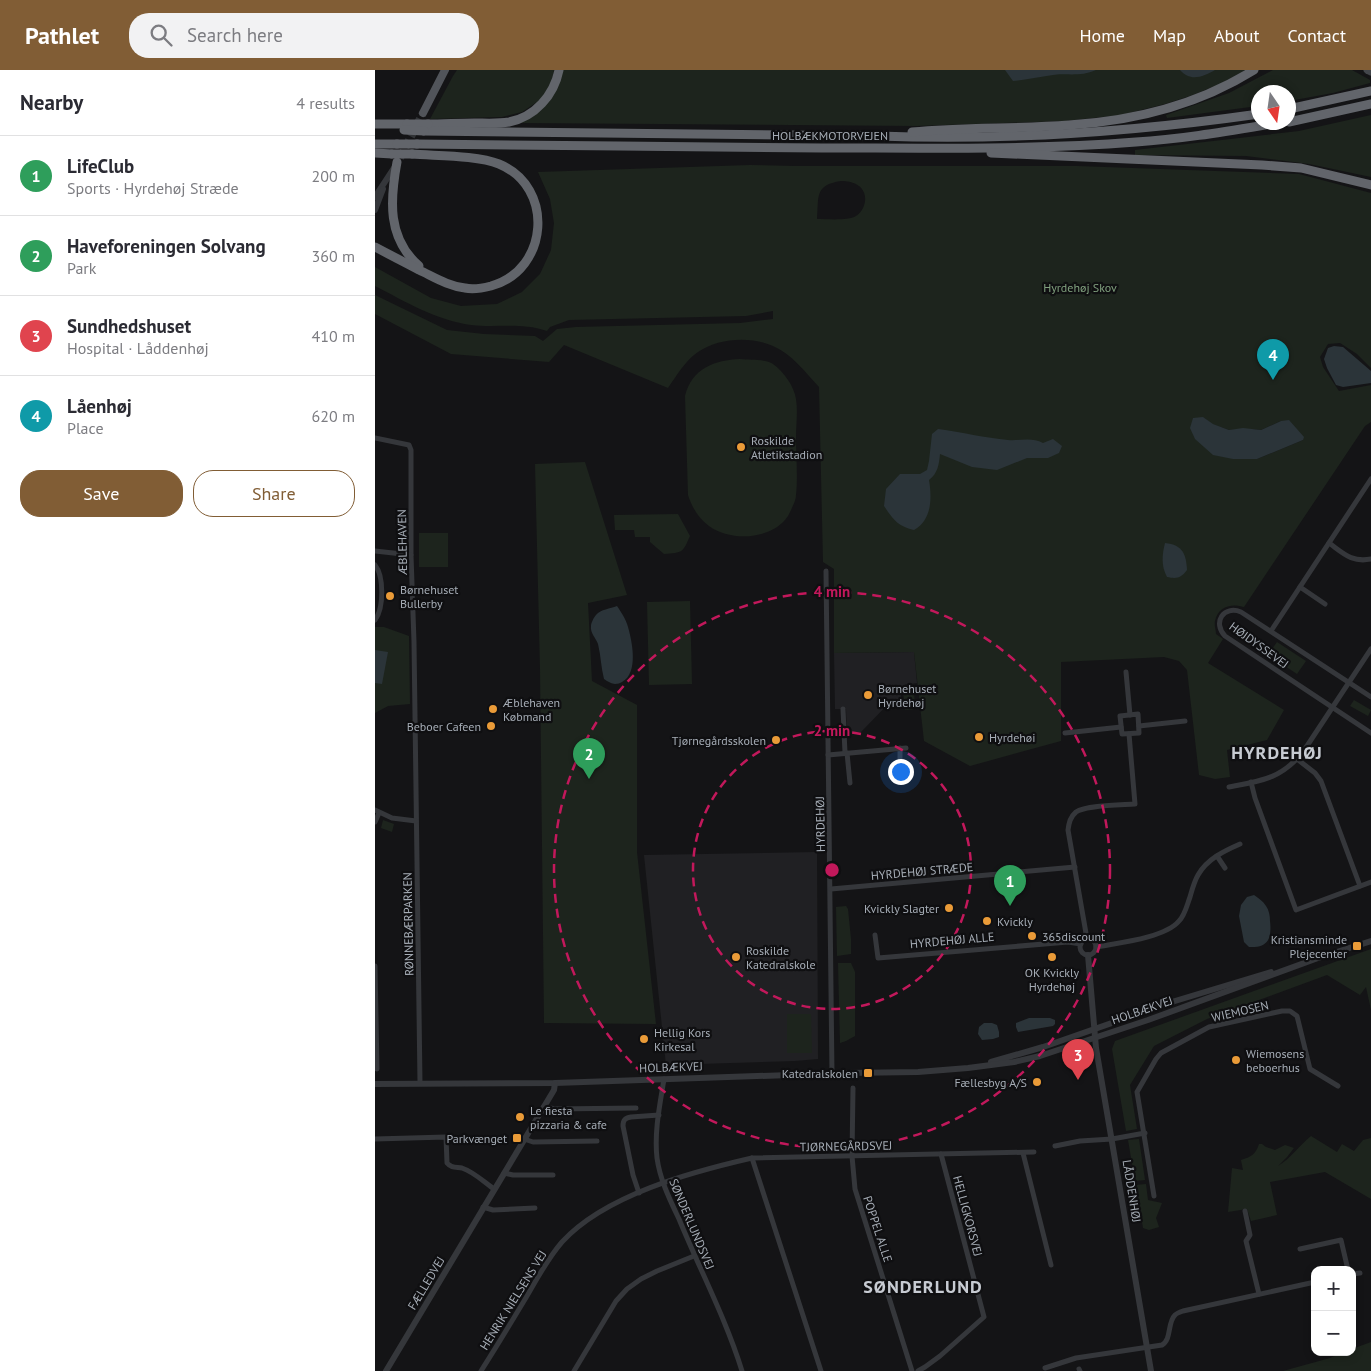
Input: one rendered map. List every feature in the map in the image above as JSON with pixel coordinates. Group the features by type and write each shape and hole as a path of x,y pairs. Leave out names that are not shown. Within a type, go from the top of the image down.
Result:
{"highway":[{"path":"426,127 510,122 523,118 535,111 545,101 553,90 559,70"},
{"path":"878,136 925,131 1069,125 1137,116 1191,101 1223,87 1254,70"},
{"path":"1296,107 1371,91"},
{"path":"1296,120 1371,104"},
{"name":"HOLBÆKMOTORVEJEN","path":"375,130 426,127 978,137 1129,130 1251,115"},
{"path":"375,124 405,127"},
{"name":"HOLBÆKMOTORVEJEN","path":"375,144 1049,147 1138,142 1251,127"},
{"path":"957,148 995,154 1272,165 1301,168 1371,185"},
{"path":"375,153 480,159 499,164 514,172 525,184 534,199 538,215 538,232 534,248 525,263 514,275 499,284 483,288 466,289 450,285 375,247"},
{"path":"397,162 392,187 396,232 411,259 431,276"}],"main road":[{"path":"423,113 445,70"}],"street":[{"path":"375,197 397,162"},
{"path":"375,210 386,181"},
{"name":"ÆBLEHAVEN","path":"375,438 409,445 411,450 411,555 416,765"},
{"path":"1271,631 1371,479"},
{"path":"1329,543 1351,558 1358,560 1371,559"},
{"path":"375,551 411,555"},
{"path":"375,565 380,572 381,584 381,605 375,620"},
{"name":"HYRDEHØJ","path":"826,570 833,1074"},
{"path":"1300,587 1325,604"},
{"name":"HØJDYSSEVEJ","path":"1371,697 1237,610 1227,611 1220,618 1221,632 1225,636 1371,733"},
{"path":"1229,787 1281,774 1297,759 1371,649"},
{"path":"1126,672 1130,715"},
{"path":"843,708 850,782"},
{"path":"1138,714 1139,733 1122,734 1120,716 1130,715 1138,714"},
{"path":"1139,726 1185,721"},
{"path":"1065,733 1121,728"},
{"path":"1087,939 1069,822 1076,812 1085,808 1135,804 1129,734"},
{"path":"899,748 900,758"},
{"path":"828,755 906,748"},
{"path":"1297,759 1315,773 1321,781 1360,886"},
{"name":"RØNNEBÆRPARKEN","path":"416,765 420,1083"},
{"path":"1251,782 1255,798 1296,910 1371,882"},
{"path":"375,822 377,812 392,818 417,821"},
{"path":"1096,947 1133,940 1174,926 1180,921 1184,913 1197,877 1208,863 1240,844"},
{"path":"1217,856 1225,868"},
{"name":"HYRDEHØJ STRÆDE","path":"831,889 1075,867"},
{"name":"HYRDEHØJ ALLE","path":"875,935 878,958 1062,942 1081,944"},
{"path":"1087,939 1094,942 1096,947"},
{"path":"1087,939 1081,944 1081,952 1088,955 1094,952 1096,947"},
{"name":"HOLBÆKVEJ","path":"968,1068 1043,1046 1175,1001 1371,941"},
{"path":"1088,955 1095,1029"},
{"name":"HOLBÆKVEJ","path":"375,1084 555,1083 918,1072 1014,1062 1095,1038 1318,958"},
{"path":"375,966 377,1069"},
{"name":"WIEMOSEN","path":"1154,1196 1137,1092 1161,1053 1209,1027 1282,1011 1290,1011 1297,1016 1310,1069 1338,1086"},
{"name":"LÅDDENHØJ","path":"1095,1029 1111,1139 1151,1371"},
{"name":"SØNDERLUNDSVEJ","path":"664,1079 656,1143 660,1174 694,1256 730,1335 742,1371"},
{"name":"FÆLLEDVEJ","path":"386,1371 544,1106 555,1083"},
{"name":"POPPEL ALLE","path":"853,1088 852,1156 855,1188 912,1371"},
{"path":"544,1106 554,1109 636,1108"},
{"path":"639,1193 631,1166 623,1122 626,1118 631,1117 659,1115"},
{"path":"1055,1146 1145,1133"},
{"path":"375,1139 446,1137 447,1163 450,1166 463,1168 494,1189"},
{"path":"524,1139 533,1142 597,1141"},
{"path":"1023,1152 1051,1265"},
{"name":"TJØRNEGÅRDSVEJ","path":"663,1183 709,1168 752,1158 1033,1152"},
{"name":"HELLIGKORSVEJ","path":"918,1371 940,1356 984,1317 941,1154"},
{"path":"752,1158 821,1371"},
{"path":"504,1173 513,1175 553,1175"},
{"name":"HENRIK NIELSENS VEJ","path":"481,1371 548,1260 562,1242 580,1224 612,1204 663,1183"},
{"path":"483,1207 493,1210 535,1208"},
{"path":"1245,1211 1250,1235 1246,1241 1259,1294"},
{"path":"1300,1248 1341,1240 1347,1266"},
{"path":"574,1371 616,1301 627,1289 657,1271 694,1256"},
{"path":"1356,1274 1360,1273"},
{"path":"1045,1368 1076,1358 1165,1343 1171,1321 1183,1311 1311,1283"}],"shaded area":[{"path":"1005,70 1096,70 1080,74 1053,75 1013,81"},
{"path":"1180,70 1215,70 1206,75 1192,77"},
{"path":"1334,346 1343,347 1371,371 1371,383 1343,387 1336,385 1324,359 1328,348"},
{"path":"1203,417 1213,424 1229,430 1243,428 1261,430 1281,421 1289,420 1304,437 1303,440 1257,459 1233,459 1213,455 1195,439 1190,428 1193,418"},
{"path":"938,429 1008,440 1030,440 1043,443 1053,439 1062,446 1059,453 1048,458 1027,458 997,470 972,467 940,454 936,471 929,480 930,501 927,515 920,526 914,530 903,526 890,515 884,506 886,489 900,474 920,474 927,470 932,434"},
{"path":"1165,543 1180,548 1186,559 1187,570 1179,577 1167,577 1165,573 1163,552"},
{"path":"617,606 627,624 633,656 631,672 622,682 615,684 604,679 598,644 592,633 591,625 598,613"},
{"path":"375,650 388,652 382,684 375,683"},
{"name":"Børnehuset Hyrdehøj","path":"914,652 917,683 904,685 901,690 901,700 891,701 861,732 847,733 846,709 835,709 834,653"},
{"name":"Roskilde Katedralskole","path":"817,852 818,1059 666,1065 644,855"},
{"path":"1254,895 1268,909 1270,933 1265,944 1249,947 1244,942 1239,916 1241,905 1247,897"},
{"path":"1029,1018 1050,1018 1055,1020 1055,1024 1053,1026 1018,1032 1016,1023"},
{"path":"984,1023 997,1025 999,1037 982,1040 978,1034 979,1027"}],"green space":[{"path":"457,70 554,70 552,83 540,100 522,112 502,117 430,119"},
{"path":"562,70 1246,70 1220,84 1165,104 1121,115 1065,121 916,126 518,123 540,110"},
{"path":"1273,70 1352,70 1370,80 1370,83 1333,93 1296,100 1296,85 1251,85 1251,107 1167,118 1166,115 1229,93"},
{"path":"1371,115 1371,177 1309,164 1246,156 1135,155 1135,150 1299,131"},
{"name":"Hyrdehøj Skov","path":"750,165 1077,166 1299,174 1371,193 1371,368 1357,354 1340,343 1328,344 1320,357 1323,367 1339,391 1371,385 1371,422 1365,426 1244,607 1235,605 1226,607 1219,612 1215,621 1216,634 1223,639 1208,663 1284,710 1267,740 1227,750 1230,777 1215,779 1199,775 1187,670 1179,661 1164,657 1061,662 1061,741 970,766 924,741 914,652 834,653 834,569 823,562 819,387 798,364 780,349 764,343 745,340 725,341 706,347 681,368 668,388 564,345 549,362 451,354 375,314 375,295 447,330 535,336 543,341 557,329 576,327 740,323 773,319 773,311 746,316 569,320 550,327 547,331 518,326 481,326 458,323 433,315 375,286 375,267 431,298 461,306 497,304 522,292 540,274 551,250 554,223 550,199 538,172","holes":["841,181 855,184 862,189 865,197 864,206 852,218 817,219 818,198 822,189 832,183","1203,417 1212,424 1229,430 1261,430 1281,421 1303,440 1257,459 1233,459"]},
{"name":"Roskilde Atletikstadion","path":"740,359 762,360 770,362 777,367 791,384 797,404 797,481 794,503 788,516 781,524 762,534 751,536 728,535 709,526 696,512 688,495 685,396 688,386 699,372 706,367 722,361"},
{"path":"585,462 627,595 588,603 592,681 637,705 637,852 656,1024 544,1023 540,669 535,464"},
{"path":"678,514 690,536 684,548 679,552 664,554 650,542 650,537 635,537 634,530 615,530 614,515"},
{"path":"419,533 448,533 448,567 419,567"},
{"path":"690,601 692,684 649,685 647,602"},
{"path":"375,627 384,627 409,636 410,704 388,706 375,713"},
{"path":"1277,642 1306,661 1297,674 1268,655"},
{"path":"914,690 915,709 905,710 903,691"},
{"path":"1354,700 1371,710 1368,716 1350,706"},
{"path":"383,820 394,824 392,832 381,828"},
{"path":"846,906 848,909 851,954 837,956 836,907"},
{"path":"1371,949 1371,1010 1366,987 1360,995 1327,975 1207,1019 1154,1046 1130,1085 1137,1129 1126,1131 1112,1049 1115,1041"},
{"path":"838,963 851,963 855,972 855,1036 840,1043"},
{"path":"787,1014 811,1014 812,1053 787,1053"},
{"path":"1311,1136 1337,1152 1342,1144 1354,1151 1363,1140 1371,1138 1371,1199 1325,1172 1270,1182 1277,1215 1251,1221 1247,1209 1228,1212 1232,1168 1243,1170 1241,1160 1253,1155 1259,1144 1275,1150 1285,1145 1294,1148 1278,1166 1287,1160"},
{"path":"1139,1139 1145,1180 1135,1181 1128,1140"},
{"path":"1146,1184 1148,1200 1162,1203 1156,1218 1159,1227 1149,1230 1143,1228 1136,1185"},
{"path":"1371,1342 1371,1371 1283,1371 1335,1356 1356,1356 1356,1348"}],"tunnel":[{"path":"400,158 423,113"}],"place":[{"name":"Låenhøj","path":"1273,380"},
{"name":"Roskilde Atletikstadion","path":"741,447"},
{"name":"Børnehuset Bullerby","path":"390,596"},
{"name":"Børnehuset Hyrdehøj","path":"868,695"},
{"name":"Æblehaven Købmand","path":"493,709"},
{"name":"Beboer Cafeen","path":"491,726"},
{"name":"Hyrdehøi","path":"979,737"},
{"name":"Tjørnegårdsskolen","path":"776,740"},
{"name":"Haveforeningen Solvang","path":"589,779"},
{"name":"LifeClub","path":"1010,906"},
{"name":"Kvickly Slagter","path":"949,908"},
{"name":"Kvickly","path":"987,921"},
{"name":"365discount","path":"1032,936"},
{"name":"Kristiansminde Plejecenter","path":"1357,946"},
{"name":"Roskilde Katedralskole","path":"736,957"},
{"name":"OK Kvickly Hyrdehøj","path":"1052,957"},
{"name":"Hellig Kors Kirkesal","path":"644,1039"},
{"name":"Wiemosens beboerhus","path":"1236,1060"},
{"name":"Katedralskolen","path":"868,1073"},
{"name":"Sundhedshuset","path":"1078,1080"},
{"name":"Fællesbyg A/S","path":"1037,1082"},
{"name":"Le fiesta pizzaria & cafe","path":"520,1117"},
{"name":"Parkvænget","path":"517,1138"}],"district":[{"name":"HYRDEHØJ","path":"1277,752"},
{"name":"SØNDERLUND","path":"923,1286"}]}
